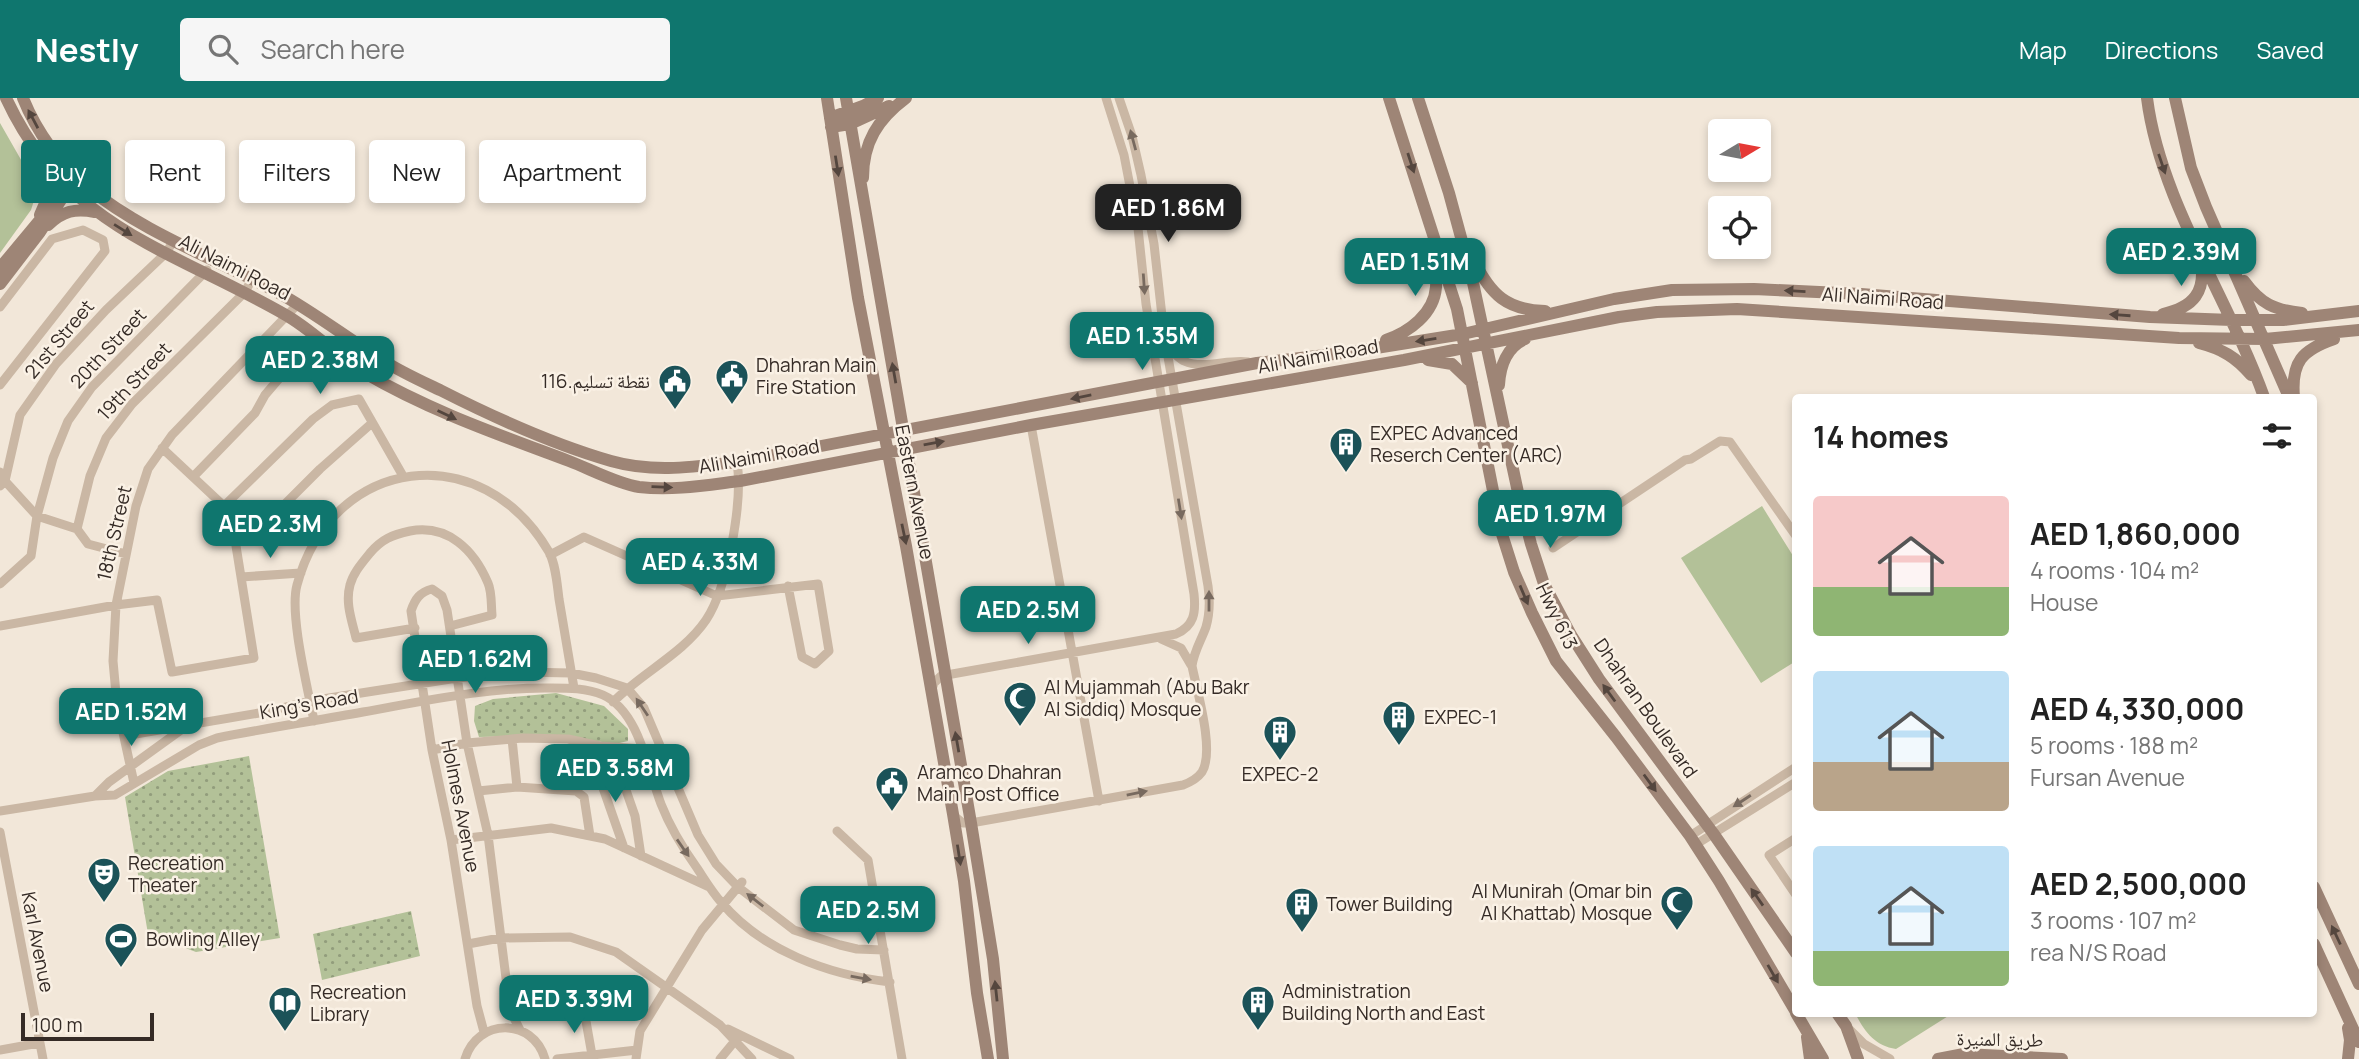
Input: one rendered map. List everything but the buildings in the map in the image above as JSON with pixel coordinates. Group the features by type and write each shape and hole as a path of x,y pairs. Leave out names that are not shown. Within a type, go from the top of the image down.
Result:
{"main road":[{"path":"6,98 29,140"},
{"name":"Ali Naimi Road","path":"23,98 37,128 46,140"},
{"name":"Eastern Avenue","path":"827,98 858,298 953,814 964,881 976,993 988,1059"},
{"name":"Eastern Avenue","path":"846,98 971,823 993,959 1003,1059"},
{"path":"849,118 878,98"},
{"path":"830,122 905,98"},
{"path":"863,200 863,173 873,133 887,112 905,98"},
{"name":"Hwy 613","path":"1389,98 1449,280 1473,385 1501,531 1514,572 1532,613 1556,661 1693,841 1792,1006"},
{"name":"Dhahran Boulevard","path":"1418,98 1461,235 1531,544 1544,584 1571,635 1599,679 1792,947"},
{"path":"2147,98 2161,163 2262,391"},
{"path":"2175,98 2191,168 2291,394"},
{"path":"38,226 46,203"},
{"path":"0,284 55,203"},
{"name":"Ali Naimi Road","path":"86,203 139,240 287,315 364,372 454,418 637,486 691,487 740,481 1031,425 1465,349 1541,332 1657,312 1737,309 2179,338 2265,339 2359,330"},
{"name":"Ali Naimi Road","path":"109,203 122,213 297,305 386,363 473,407 530,433 611,461 645,469 667,470 737,463 1257,363 1350,352 1484,330 1650,293 1743,288 1861,294 2150,317 2232,320 2333,315 2359,311"},
{"path":"0,268 38,226 78,209 96,212"},
{"path":"1350,352 1399,335 1428,311 1436,287 1427,215"},
{"path":"1461,235 1481,275 1495,295 1531,311 1563,312"},
{"path":"2150,317 2176,311 2194,299 2199,291 2203,273 2199,249"},
{"path":"2228,256 2257,296 2272,307 2280,311 2333,315"},
{"path":"2292,394 2294,372 2307,351 2315,345 2359,330"},
{"path":"1498,402 1500,373 1507,355 1519,342 1541,332"},
{"path":"2179,338 2215,347 2233,356 2262,391"},
{"path":"1404,360 1452,363 1473,385"},
{"path":"2317,893 2359,984"},
{"path":"2317,951 2359,1042"},
{"path":"2343,1007 2350,1040 2348,1059"},
{"name":"Hwy 613","path":"1798,1017 1822,1059"},
{"path":"1845,1019 1858,1059"},
{"path":"1805,1030 1810,1059"},
{"name":"طريق المنيرة","path":"1938,1059 1964,1054 2062,1059"}],"street":[{"path":"953,814 963,823 971,823 1183,785 1193,781 1202,771 1207,757 1192,666 1193,654 1205,629 1210,600 1165,381 1146,304 1138,228 1124,155 1106,98"},
{"path":"1119,98 1132,136 1154,244 1159,305 1166,346 1165,381"},
{"path":"0,307 52,239 83,230 103,240 105,251 0,385"},
{"name":"21st Street","path":"3,484 20,415 56,364 106,310 166,253 174,240"},
{"name":"20th Street","path":"0,584 31,556 37,516 53,458 68,421 92,387 205,273 214,259"},
{"name":"19th Street","path":"77,529 90,476 106,438 132,404 245,292 252,279"},
{"name":"18th Street","path":"134,783 117,705 113,661 116,605 136,506 148,469 172,435 297,305"},
{"path":"1166,346 1184,361 1202,365 1235,360 1257,363"},
{"path":"193,477 255,413 265,395 300,354"},
{"path":"224,506 313,419 332,405 359,400 403,476"},
{"path":"932,691 937,679 946,676 1176,634 1185,630 1194,619 1169,401"},
{"path":"234,536 251,533 266,526 320,469 372,422"},
{"path":"1031,425 1099,801"},
{"path":"1553,548 1685,460 1720,441 1730,442 1792,530"},
{"path":"0,626 158,600 172,672 254,658 232,521 224,506 163,448"},
{"path":"737,463 740,481 725,572 706,620 678,649 613,702 625,711 643,749 661,804 677,839 723,904 749,928 783,950 816,965 856,978 890,982"},
{"path":"0,472 3,484 37,516 77,529 88,544 126,554"},
{"path":"314,721 296,621 296,587 301,573 308,554 326,525 349,501 403,476 423,474 474,483 514,508 535,532 550,555 574,688"},
{"path":"415,628 356,638 349,609 349,586 356,570 378,542 390,536 424,529 444,532 454,539 473,558 490,585 492,615 450,626"},
{"path":"550,555 584,537 717,596 788,586 818,584 829,650 815,664 802,657 788,586"},
{"path":"241,578 301,573"},
{"name":"Holmes Avenue","path":"484,1032 451,840 432,750 411,611 415,599 432,589 442,596 447,610 467,743 488,835 510,1010 520,1030"},
{"path":"1155,638 1181,648 1192,666"},
{"name":"King's Road","path":"124,736 265,712 310,701 457,678 521,672 571,673 627,688"},
{"name":"King's Road","path":"96,796 115,795 199,745 217,738 460,695 517,688 574,688 604,695 613,702"},
{"path":"627,688 644,708 698,835 716,864 794,930 857,949 884,950"},
{"name":"King's Road","path":"96,796 109,782 188,725"},
{"path":"432,750 467,743 512,739 568,739 600,747 643,749"},
{"path":"512,739 517,787"},
{"path":"600,747 595,765 624,848"},
{"path":"611,747 636,823 641,856"},
{"path":"1693,841 1792,769"},
{"path":"1709,829 1792,784"},
{"path":"478,791 517,787 576,791 584,797 590,836"},
{"path":"0,811 96,796"},
{"path":"605,839 636,823"},
{"path":"451,840 551,828 605,839 710,887"},
{"path":"837,831 869,860 902,1059"},
{"name":"Karl Avenue","path":"0,832 43,1059"},
{"path":"1792,841 1769,855 1792,889"},
{"path":"557,1059 592,1055 636,1055 640,1031 702,930 740,884"},
{"path":"468,944 500,938 570,937 616,952 738,1038 790,1059"},
{"path":"584,1010 592,1055"},
{"path":"1845,1019 1864,1044 1890,1059"},
{"path":"465,1059 471,1044 484,1032 504,1027 520,1030 538,1043 545,1059"},
{"path":"720,1059 738,1038"},
{"path":"738,1038 752,1059"},
{"path":"0,1050 39,1042"}],"green space":[{"path":"0,123 21,160 21,203 33,203 0,253"},
{"path":"1762,506 1792,554 1792,664 1761,683 1681,558"},
{"path":"556,693 604,706 628,729 628,741 615,744 557,735 479,737 474,721 475,706 493,699"},
{"path":"249,756 280,938 196,952 148,934 125,797 168,771"},
{"path":"411,911 420,956 322,980 313,934"},
{"path":"1857,1017 1947,1017 1896,1049 1882,1045 1862,1026"}],"place":[{"name":"Dhahran Main Fire Station","path":"732,406"},
{"name":"نقطة تسليم.116","path":"675,411"},
{"name":"EXPEC Advanced Reserch Center (ARC)","path":"1346,474"},
{"name":"Al Mujammah (Abu Bakr Al Siddiq) Mosque","path":"1020,728"},
{"name":"EXPEC-1","path":"1399,747"},
{"name":"EXPEC-2","path":"1280,762"},
{"name":"Aramco Dhahran Main Post Office","path":"892,813"},
{"name":"Recreation Theater","path":"104,904"},
{"name":"Al Munirah (Omar bin Al Khattab) Mosque","path":"1677,932"},
{"name":"Tower Building","path":"1302,934"},
{"name":"Bowling Alley","path":"121,969"},
{"name":"Administration Building North and East","path":"1258,1032"},
{"name":"Recreation Library","path":"285,1033"}]}
